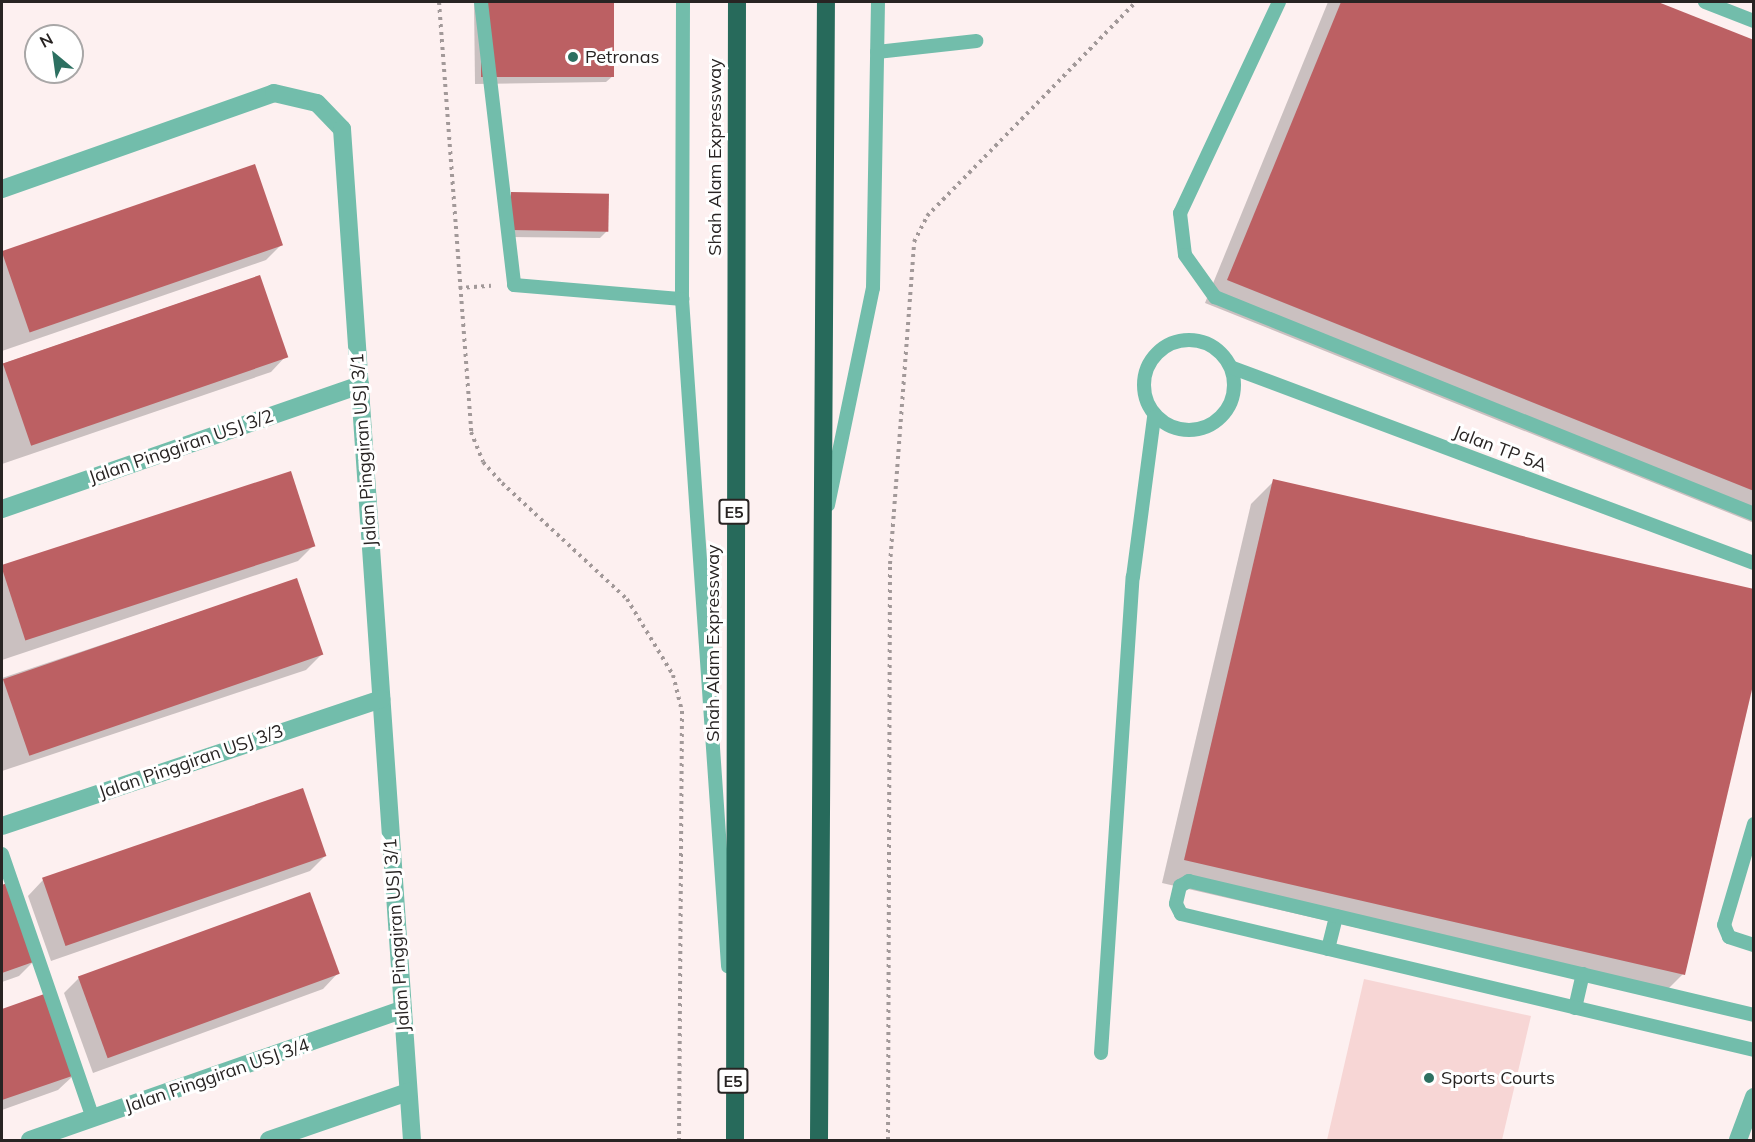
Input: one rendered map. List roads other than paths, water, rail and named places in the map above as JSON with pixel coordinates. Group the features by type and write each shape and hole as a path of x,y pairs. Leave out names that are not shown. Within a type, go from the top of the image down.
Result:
{"highway":[{"name":"Shah Alam Expressway","path":"735,1140 732,1022 737,2"},
{"path":"819,1140 826,2"}],"street":[{"name":"Jalan Pinggiran USJ 3/1","path":"2,189 274,93 317,103 342,129 412,1140"},
{"name":"Jalan Pinggiran USJ 3/2","path":"2,509 360,385"},
{"name":"Jalan Pinggiran USJ 3/3","path":"2,826 381,699"},
{"name":"Jalan Pinggiran USJ 3/4","path":"30,1140 402,1010"},
{"path":"269,1140 408,1092"},
{"path":"1738,1140 1754,1097"}],"lane":[{"path":"481,2 514,285 682,299"},
{"path":"683,2 682,299 732,1022"},
{"path":"823,532 873,288 878,2"},
{"path":"1279,2 1180,213 1185,255 1215,297 1754,514"},
{"path":"1705,2 1754,21"},
{"path":"877,52 976,41"},
{"path":"1101,1053 1133,577 1154,417 1142,387 1152,356 1180,339 1212,344 1233,368 1234,400 1214,425 1182,432 1154,417"},
{"name":"Jalan TP 5A","path":"1233,368 1754,563"},
{"path":"1754,824 1724,926 1729,937 1754,945"},
{"path":"2,854 93,1119"},
{"path":"1754,1015 1189,881 1180,886 1176,904 1181,914 1754,1050"},
{"path":"1328,949 1336,916"},
{"path":"1575,1008 1583,974"}],"place":[{"name":"Petronas","path":"573,57"},
{"name":"Sports Courts","path":"1429,1078"}]}
